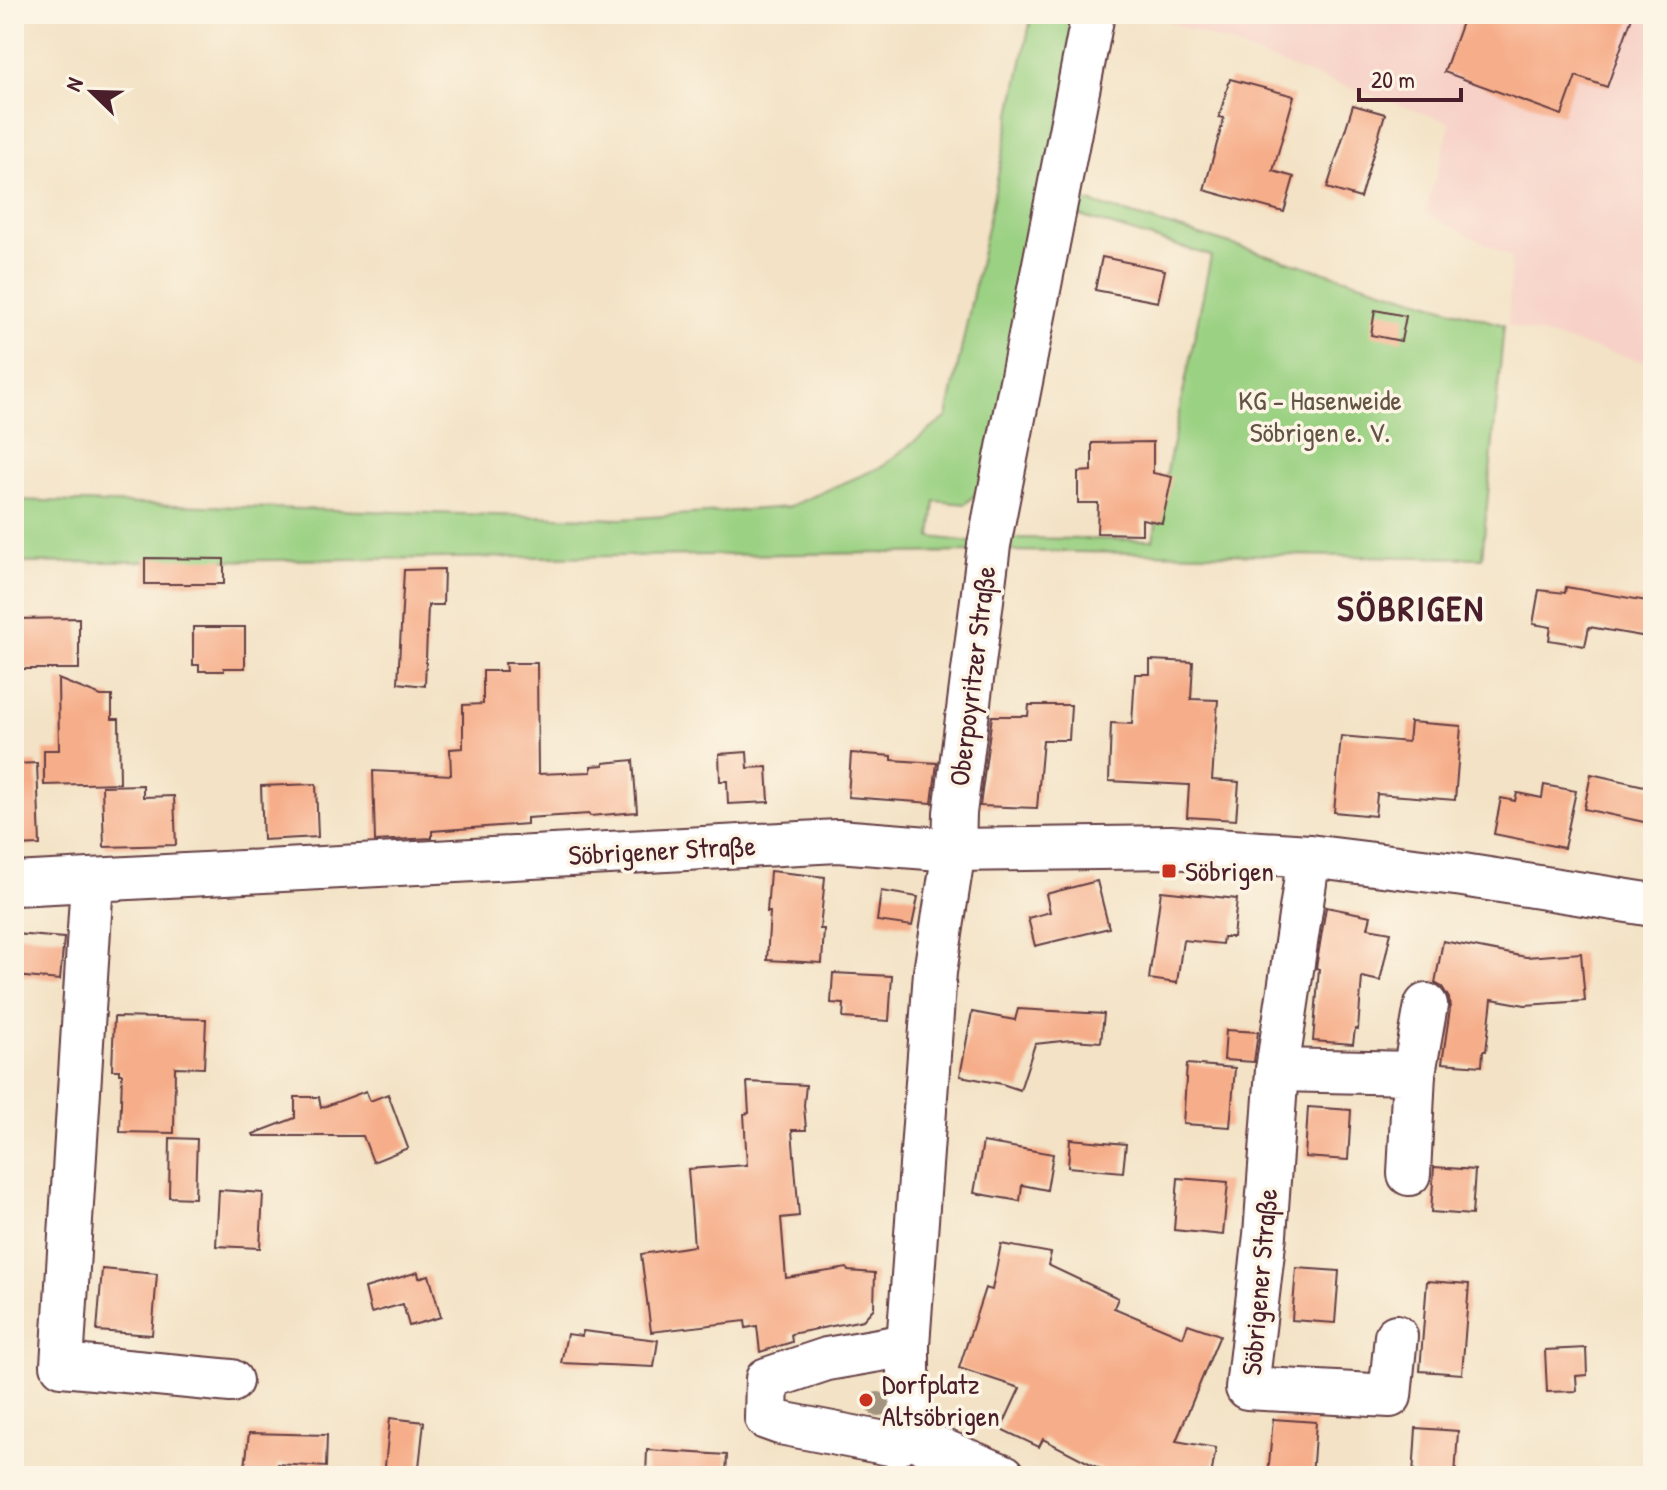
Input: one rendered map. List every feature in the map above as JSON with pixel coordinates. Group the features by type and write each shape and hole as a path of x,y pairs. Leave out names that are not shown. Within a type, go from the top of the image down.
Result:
{"street":[{"name":"Oberpoyritzer Straße","path":"908,1436 908,1345 935,972 954,850 955,813 989,545 1093,14"},
{"name":"Söbrigener Straße","path":"14,884 838,841 954,850 1171,847 1309,856 1463,875 1653,905"},
{"name":"Söbrigener Straße","path":"1309,856 1277,1070 1265,1235 1247,1388 1390,1396 1396,1336"},
{"path":"92,881 62,1365 231,1381"},
{"path":"1409,1174 1414,1073 1426,1005"},
{"path":"1277,1070 1414,1073"},
{"path":"908,1345 827,1359 767,1379 766,1418 895,1445 908,1436 1004,1476"}],"shaded area":[{"path":"1149,14 1653,14 1653,364 1508,325 1511,257 1425,213 1451,123"}],"green space":[{"path":"1032,14 1081,14 988,483 965,504 935,501 931,537 971,542 973,552 14,563 14,500 622,519 788,507 881,467 947,417"},
{"name":"KG - Hasenweide Söbrigen e. V.","path":"1075,198 1504,325 1482,558 1007,551 1009,538 1153,540 1211,256 1073,214"}],"building":[{"path":"1465,14 1633,14 1607,87 1576,76 1562,115 1444,72"},
{"path":"1230,79 1294,96 1273,171 1294,177 1284,212 1204,190 1224,118 1219,117"},
{"path":"1353,105 1385,114 1360,198 1327,188"},
{"path":"1102,257 1165,270 1158,302 1095,290"},
{"path":"1375,310 1406,316 1401,341 1371,335"},
{"path":"1153,442 1153,473 1172,477 1162,523 1142,519 1142,534 1097,533 1098,503 1078,503 1078,472 1092,471 1092,443"},
{"path":"145,558 224,559 224,584 145,584"},
{"path":"444,569 443,605 428,605 425,686 398,683 404,570"},
{"path":"1566,587 1653,602 1653,638 1589,627 1585,646 1549,640 1551,627 1533,624 1539,590 1565,593"},
{"path":"79,618 79,669 14,669 14,619"},
{"path":"193,627 245,627 245,668 199,671 199,665 193,665"},
{"path":"1150,660 1193,662 1191,699 1218,700 1212,780 1239,782 1236,820 1187,817 1189,785 1109,781 1111,723 1132,724 1135,674 1150,674"},
{"path":"505,663 537,663 538,774 591,772 591,766 633,760 637,812 527,818 527,824 432,831 432,838 375,841 373,771 451,775 450,749 463,748 463,705 483,704 483,671 506,671"},
{"path":"58,679 101,696 112,696 112,719 119,719 120,783 44,785 44,750 59,750"},
{"path":"1029,705 1071,705 1069,740 1043,740 1037,808 980,806 992,716 1028,716"},
{"path":"1410,722 1461,726 1455,800 1377,794 1375,816 1334,812 1341,736 1408,742"},
{"path":"747,752 748,768 767,767 769,802 728,804 727,781 720,781 719,754"},
{"path":"851,753 937,763 932,803 848,797"},
{"path":"37,763 40,845 14,846 14,764"},
{"path":"1591,774 1653,788 1653,824 1584,809"},
{"path":"316,784 318,837 263,840 261,786"},
{"path":"143,785 143,797 174,796 176,845 104,847 102,786"},
{"path":"1544,785 1576,791 1564,848 1494,834 1501,798 1515,801 1517,793 1542,798"},
{"path":"770,871 825,877 820,929 824,929 822,963 767,960"},
{"path":"1097,881 1109,928 1035,946 1028,918 1050,912 1046,894"},
{"path":"881,891 918,897 912,926 877,921"},
{"path":"1161,891 1237,899 1233,937 1223,937 1222,944 1183,940 1177,983 1149,979"},
{"path":"1326,907 1371,916 1368,928 1391,932 1380,981 1362,977 1358,1030 1355,1029 1353,1044 1313,1041 1319,969 1316,968"},
{"path":"14,934 64,938 60,980 14,976"},
{"path":"1443,941 1526,957 1581,953 1585,1001 1525,1005 1492,999 1482,1066 1442,1063 1450,1009 1449,998 1435,983"},
{"path":"833,973 892,976 889,1021 843,1018 844,1004 831,1003"},
{"path":"1018,1009 1104,1014 1101,1042 1071,1040 1035,1044 1020,1090 960,1076 972,1012 1015,1020"},
{"path":"114,1017 206,1019 204,1068 175,1067 174,1133 120,1132 122,1074 119,1070 112,1070"},
{"path":"1226,1030 1258,1032 1254,1062 1224,1060"},
{"path":"1187,1064 1235,1068 1230,1127 1183,1124"},
{"path":"747,1082 806,1085 806,1130 792,1130 799,1216 781,1218 786,1278 847,1268 848,1271 875,1273 874,1308 863,1320 791,1334 792,1342 760,1352 757,1326 746,1328 745,1321 651,1332 641,1254 694,1246 688,1169 747,1165 744,1114 749,1113"},
{"path":"366,1091 370,1101 388,1094 408,1148 373,1162 363,1136 253,1134 295,1118 295,1097 319,1097 321,1108"},
{"path":"1308,1107 1351,1110 1348,1160 1305,1157"},
{"path":"170,1138 197,1139 195,1198 169,1197"},
{"path":"1070,1139 1126,1144 1123,1172 1068,1167"},
{"path":"983,1142 1053,1154 1047,1190 1022,1185 1020,1201 974,1193"},
{"path":"1434,1167 1475,1170 1472,1215 1431,1212"},
{"path":"1178,1178 1228,1182 1223,1235 1174,1230"},
{"path":"219,1190 263,1193 260,1248 216,1246"},
{"path":"1001,1244 1051,1253 1048,1265 1118,1298 1114,1308 1183,1337 1188,1324 1220,1335 1176,1441 1216,1448 1211,1476 1114,1476 1043,1439 1039,1447 1001,1429 1020,1388 959,1368 985,1288 992,1290"},
{"path":"1296,1268 1339,1271 1335,1323 1292,1320"},
{"path":"102,1269 157,1274 152,1335 97,1331"},
{"path":"418,1272 419,1278 429,1275 441,1317 409,1326 403,1304 371,1313 365,1288"},
{"path":"1427,1281 1469,1284 1462,1374 1420,1371"},
{"path":"583,1331 658,1340 654,1367 561,1363 567,1334 582,1336"},
{"path":"1586,1348 1587,1375 1576,1376 1577,1391 1547,1392 1545,1350"},
{"path":"390,1418 424,1422 418,1476 384,1476"},
{"path":"1273,1419 1316,1422 1312,1476 1268,1476"},
{"path":"1416,1428 1458,1431 1455,1476 1413,1476"},
{"path":"249,1433 327,1435 326,1467 278,1464 276,1476 244,1476"},
{"path":"647,1450 727,1455 726,1476 646,1476"}],"place":[{"name":"Söbrigen","path":"1169,871"},
{"name":"Dorfplatz Altsöbrigen","path":"866,1400"}],"district":[{"name":"SÖBRIGEN","path":"1411,607"}]}
